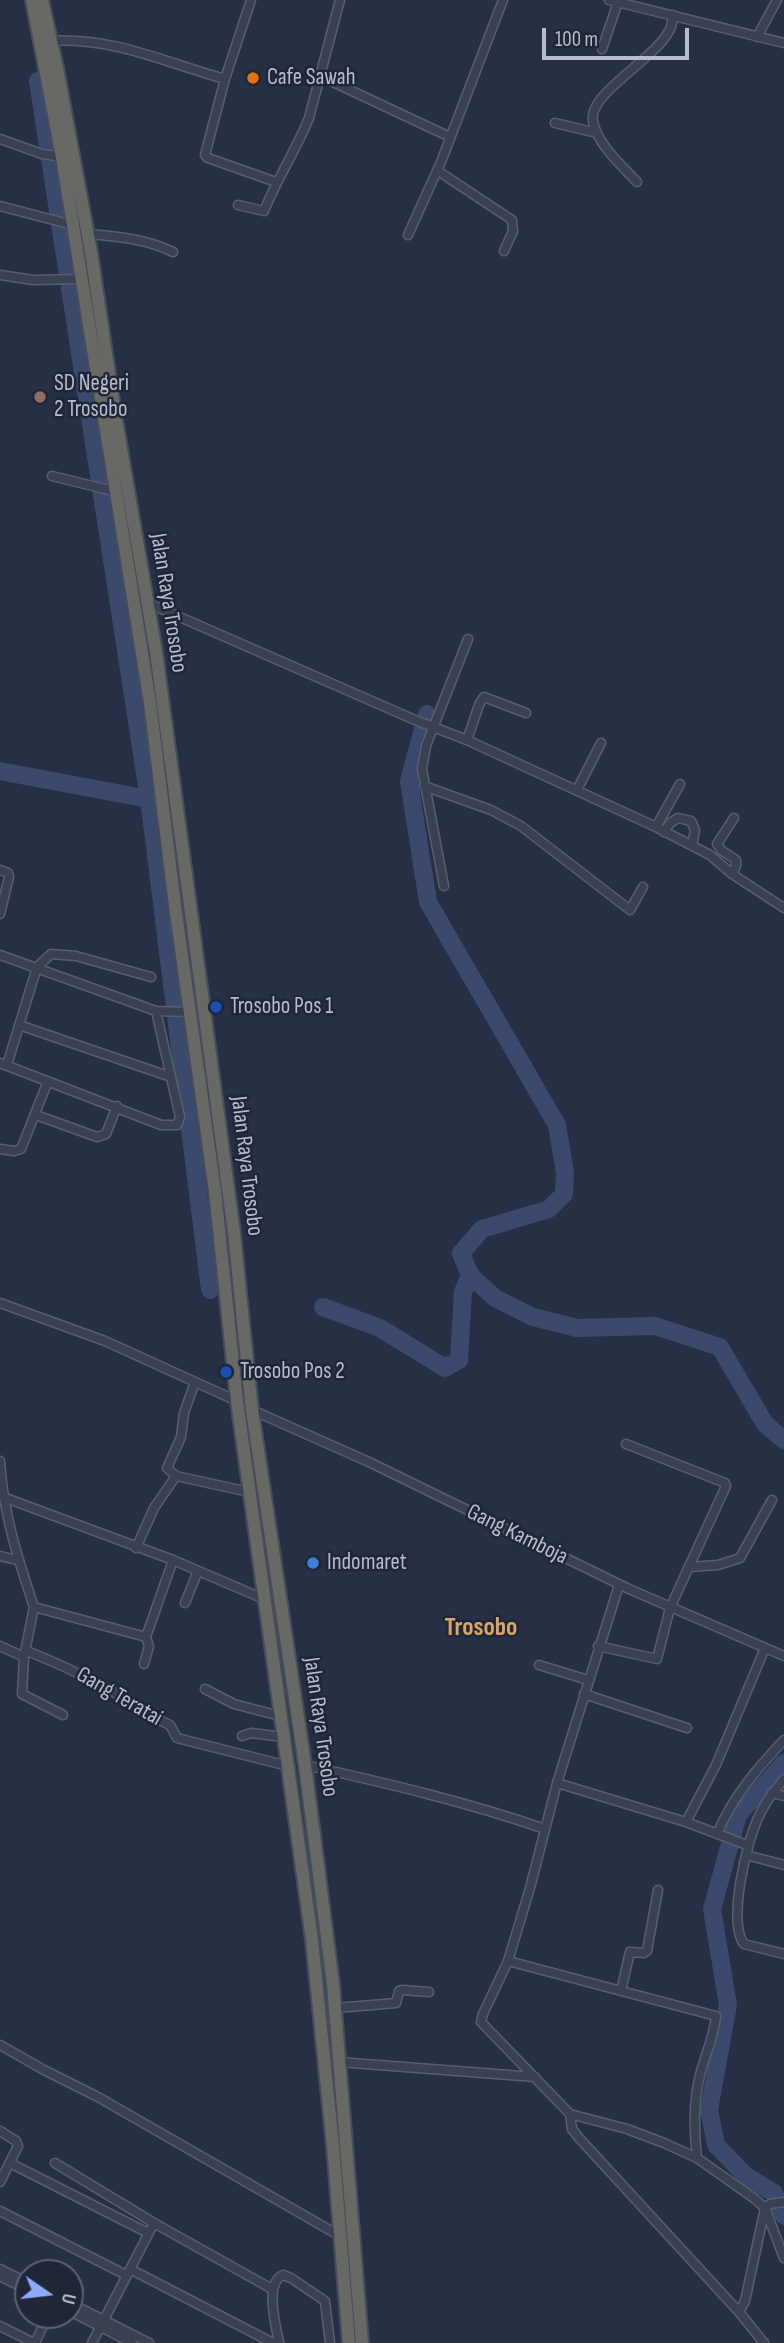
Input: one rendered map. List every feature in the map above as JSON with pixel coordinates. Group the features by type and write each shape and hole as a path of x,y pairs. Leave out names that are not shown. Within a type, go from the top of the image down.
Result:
{"highway":[{"name":"Jalan Raya Trosobo","path":"32,0 46,42 87,234 119,493 150,703 188,1012 226,1287 234,1302 252,1410 305,1765 336,2008 362,2343"},
{"name":"Jalan Raya Trosobo","path":"42,0 60,157 79,279 119,493 149,604 229,1192 237,1279 234,1302 237,1401 317,1984 349,2343"}],"street":[{"path":"251,0 225,79 205,155 276,182"},
{"path":"238,205 264,211 276,182 303,133 340,0"},
{"path":"408,235 438,171 503,0"},
{"path":"609,0 784,43"},
{"path":"757,37 777,0"},
{"path":"602,49 618,2"},
{"path":"636,182 597,133 593,115 597,104 664,39 677,17"},
{"path":"46,42 79,41 129,48 225,79"},
{"path":"320,76 450,137"},
{"path":"555,123 597,133"},
{"path":"0,139 44,155 60,157"},
{"path":"438,171 512,220 513,230 504,251"},
{"path":"0,206 70,225"},
{"path":"87,234 114,236 162,246 173,252"},
{"path":"0,275 33,280 79,279"},
{"path":"52,477 119,493"},
{"path":"149,604 467,740 656,827 710,855 732,874 784,908"},
{"path":"444,887 422,769 431,726 468,639"},
{"path":"467,740 484,697 526,713"},
{"path":"577,790 601,743"},
{"path":"656,827 680,784"},
{"path":"424,786 491,810 520,825 630,911 643,887"},
{"path":"664,832 670,823 678,818 691,821 695,830 692,846"},
{"path":"732,874 736,860 717,844 734,818"},
{"path":"0,870 8,873 9,877 0,914"},
{"path":"151,977 65,954 51,954 37,967 3,1064 161,1125 177,1125 180,1117 156,1012"},
{"path":"0,955 156,1012 188,1012"},
{"path":"19,1024 171,1077"},
{"path":"0,1149 21,1149 48,1081"},
{"path":"36,1115 97,1137 106,1134 117,1106"},
{"path":"0,1303 105,1341 237,1401"},
{"path":"195,1381 184,1413 181,1437 167,1468 176,1476 249,1492"},
{"name":"Gang Kamboja","path":"252,1410 369,1462 670,1608 784,1656"},
{"path":"598,1646 657,1660 670,1608 726,1484 626,1444"},
{"path":"0,1461 1,1497 17,1560 34,1608 22,1693 63,1715"},
{"path":"136,1548 154,1508 176,1476"},
{"path":"1,1497 173,1560 264,1599"},
{"path":"689,1567 718,1565 740,1558 772,1500"},
{"path":"0,1556 17,1560"},
{"path":"144,1664 149,1646 146,1637 173,1560"},
{"path":"185,1603 198,1571"},
{"path":"619,1584 556,1783 508,1961 481,2022 570,2114 627,2129 696,2158 767,2206 784,2258"},
{"path":"34,1608 146,1637"},
{"name":"Gang Teratai","path":"0,1646 68,1668 170,1725 177,1738 288,1766"},
{"path":"686,1822 716,1765 765,1648"},
{"path":"539,1665 588,1679"},
{"path":"205,1689 234,1704 280,1716"},
{"path":"584,1694 687,1728"},
{"path":"242,1736 251,1733 285,1737"},
{"path":"720,1835 725,1816 745,1783 784,1740"},
{"path":"305,1765 398,1786 499,1813 545,1829"},
{"path":"784,1779 757,1818 745,1845 738,1909 741,1941 748,1946 784,1955"},
{"path":"556,1783 686,1822 745,1845"},
{"path":"772,1793 784,1796"},
{"path":"746,1855 784,1865"},
{"path":"621,1991 631,1952 644,1954 647,1951 658,1890"},
{"path":"508,1961 716,2016 699,2079 694,2119 696,2158"},
{"path":"336,2008 396,2003 402,1990 429,1992"},
{"path":"0,2045 108,2103 340,2236"},
{"path":"339,2062 535,2077"},
{"path":"570,2114 572,2129 579,2138 739,2312 764,2343"},
{"path":"0,2132 17,2142 18,2148 0,2182"},
{"path":"10,2162 148,2233"},
{"path":"55,2162 154,2223 272,2289"},
{"path":"78,2197 87,2182"},
{"path":"103,2210 111,2196"},
{"path":"767,2206 784,2202"},
{"path":"739,2312 745,2301 767,2206"},
{"path":"0,2211 273,2343"},
{"path":"93,2343 154,2223"},
{"path":"279,2343 272,2289 276,2278 285,2275 323,2298 327,2306 330,2343"},
{"path":"84,2311 132,2343"},
{"path":"84,2316 149,2343"},
{"path":"0,2326 34,2343"}],"waterway":[{"path":"38,81 149,799 210,1290"},
{"path":"427,714 409,781 428,902 557,1125 565,1173 564,1194 549,1209 482,1229 461,1253 470,1275 495,1298 533,1317 577,1328 655,1326 720,1347 765,1424 784,1440"},
{"path":"0,771 149,799"},
{"path":"323,1307 380,1328 445,1368 459,1360 463,1292 470,1275"},
{"path":"784,1763 738,1815 712,1909 728,2005 709,2110 716,2145 746,2176 774,2193 784,2216"}],"place":[{"name":"Cafe Sawah","path":"253,78"},
{"name":"SD Negeri 2 Trosobo","path":"40,397"},
{"name":"Trosobo Pos 1","path":"216,1007"},
{"name":"Trosobo Pos 2","path":"226,1372"},
{"name":"Indomaret","path":"313,1563"}],"district":[{"name":"Trosobo","path":"481,1628"}]}
